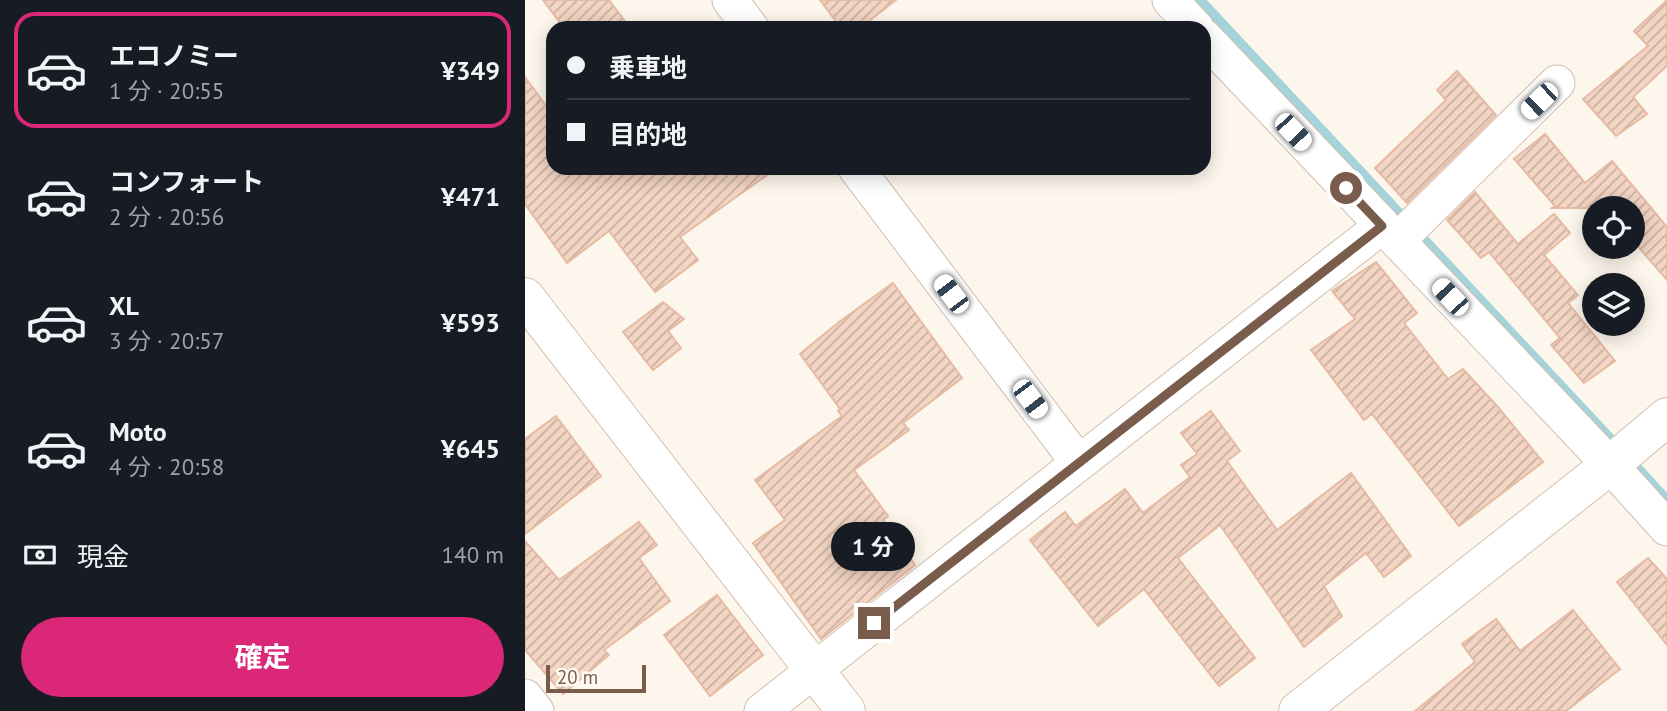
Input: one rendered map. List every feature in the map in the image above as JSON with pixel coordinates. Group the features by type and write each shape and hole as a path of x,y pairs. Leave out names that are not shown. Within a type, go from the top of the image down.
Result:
{"street":[{"path":"730,0 746,21"},
{"path":"1170,0 1190,21"},
{"path":"1211,44 1667,528"},
{"path":"762,711 1078,462 1389,234 1557,83"},
{"path":"861,175 1078,462"},
{"path":"525,297 846,711"},
{"path":"1297,711 1610,465 1667,417"},
{"path":"525,697 536,711"}],"building":[{"path":"543,0 609,0 625,21 559,21"},
{"path":"820,0 896,0 869,21 836,21"},
{"path":"1667,0 1667,66 1633,97 1647,114 1616,136 1583,99 1648,46 1634,31"},
{"path":"1457,71 1496,115 1407,203 1375,168 1446,100 1437,90"},
{"path":"525,77 546,106 546,175 767,175 680,237 698,260 655,292 609,231 567,263 525,204"},
{"path":"1545,134 1585,183 1612,161 1641,196 1582,196 1582,208 1552,208 1555,206 1514,159"},
{"path":"1475,192 1518,244 1554,214 1570,233 1544,255 1578,295 1568,303 1582,320 1582,336 1595,336 1615,361 1584,383 1551,345 1560,338 1489,252 1481,258 1447,220"},
{"path":"1645,201 1667,227 1667,280 1645,255"},
{"path":"1376,262 1417,313 1404,323 1448,379 1463,369 1543,462 1459,526 1372,414 1364,420 1311,350 1355,319 1332,291"},
{"path":"893,283 962,378 903,423 909,430 854,470 888,516 883,520 915,565 821,639 753,543 785,520 755,480 842,416 838,411 840,409 800,354"},
{"path":"663,302 684,319 668,331 681,348 653,370 623,332"},
{"path":"1211,411 1240,451 1227,461 1277,530 1351,473 1411,556 1384,577 1366,553 1324,586 1342,616 1304,647 1220,525 1178,558 1255,658 1219,686 1144,589 1098,626 1030,540 1065,512 1076,526 1125,489 1143,513 1190,477 1181,465 1197,454 1181,433"},
{"path":"556,416 601,476 525,534 525,439"},
{"path":"639,522 657,545 639,558 670,601 604,650 609,655 563,694 525,650 525,541 559,580"},
{"path":"1648,558 1667,579 1667,645 1617,582"},
{"path":"717,595 763,655 710,696 664,635"},
{"path":"1573,610 1620,669 1566,711 1415,711 1475,662 1462,644 1496,619 1520,651"}],"waterway":[{"path":"1200,0 1619,448"},
{"path":"1629,459 1667,500"}],"route":[{"path":"874,623 1382,226 1346,188"}]}
